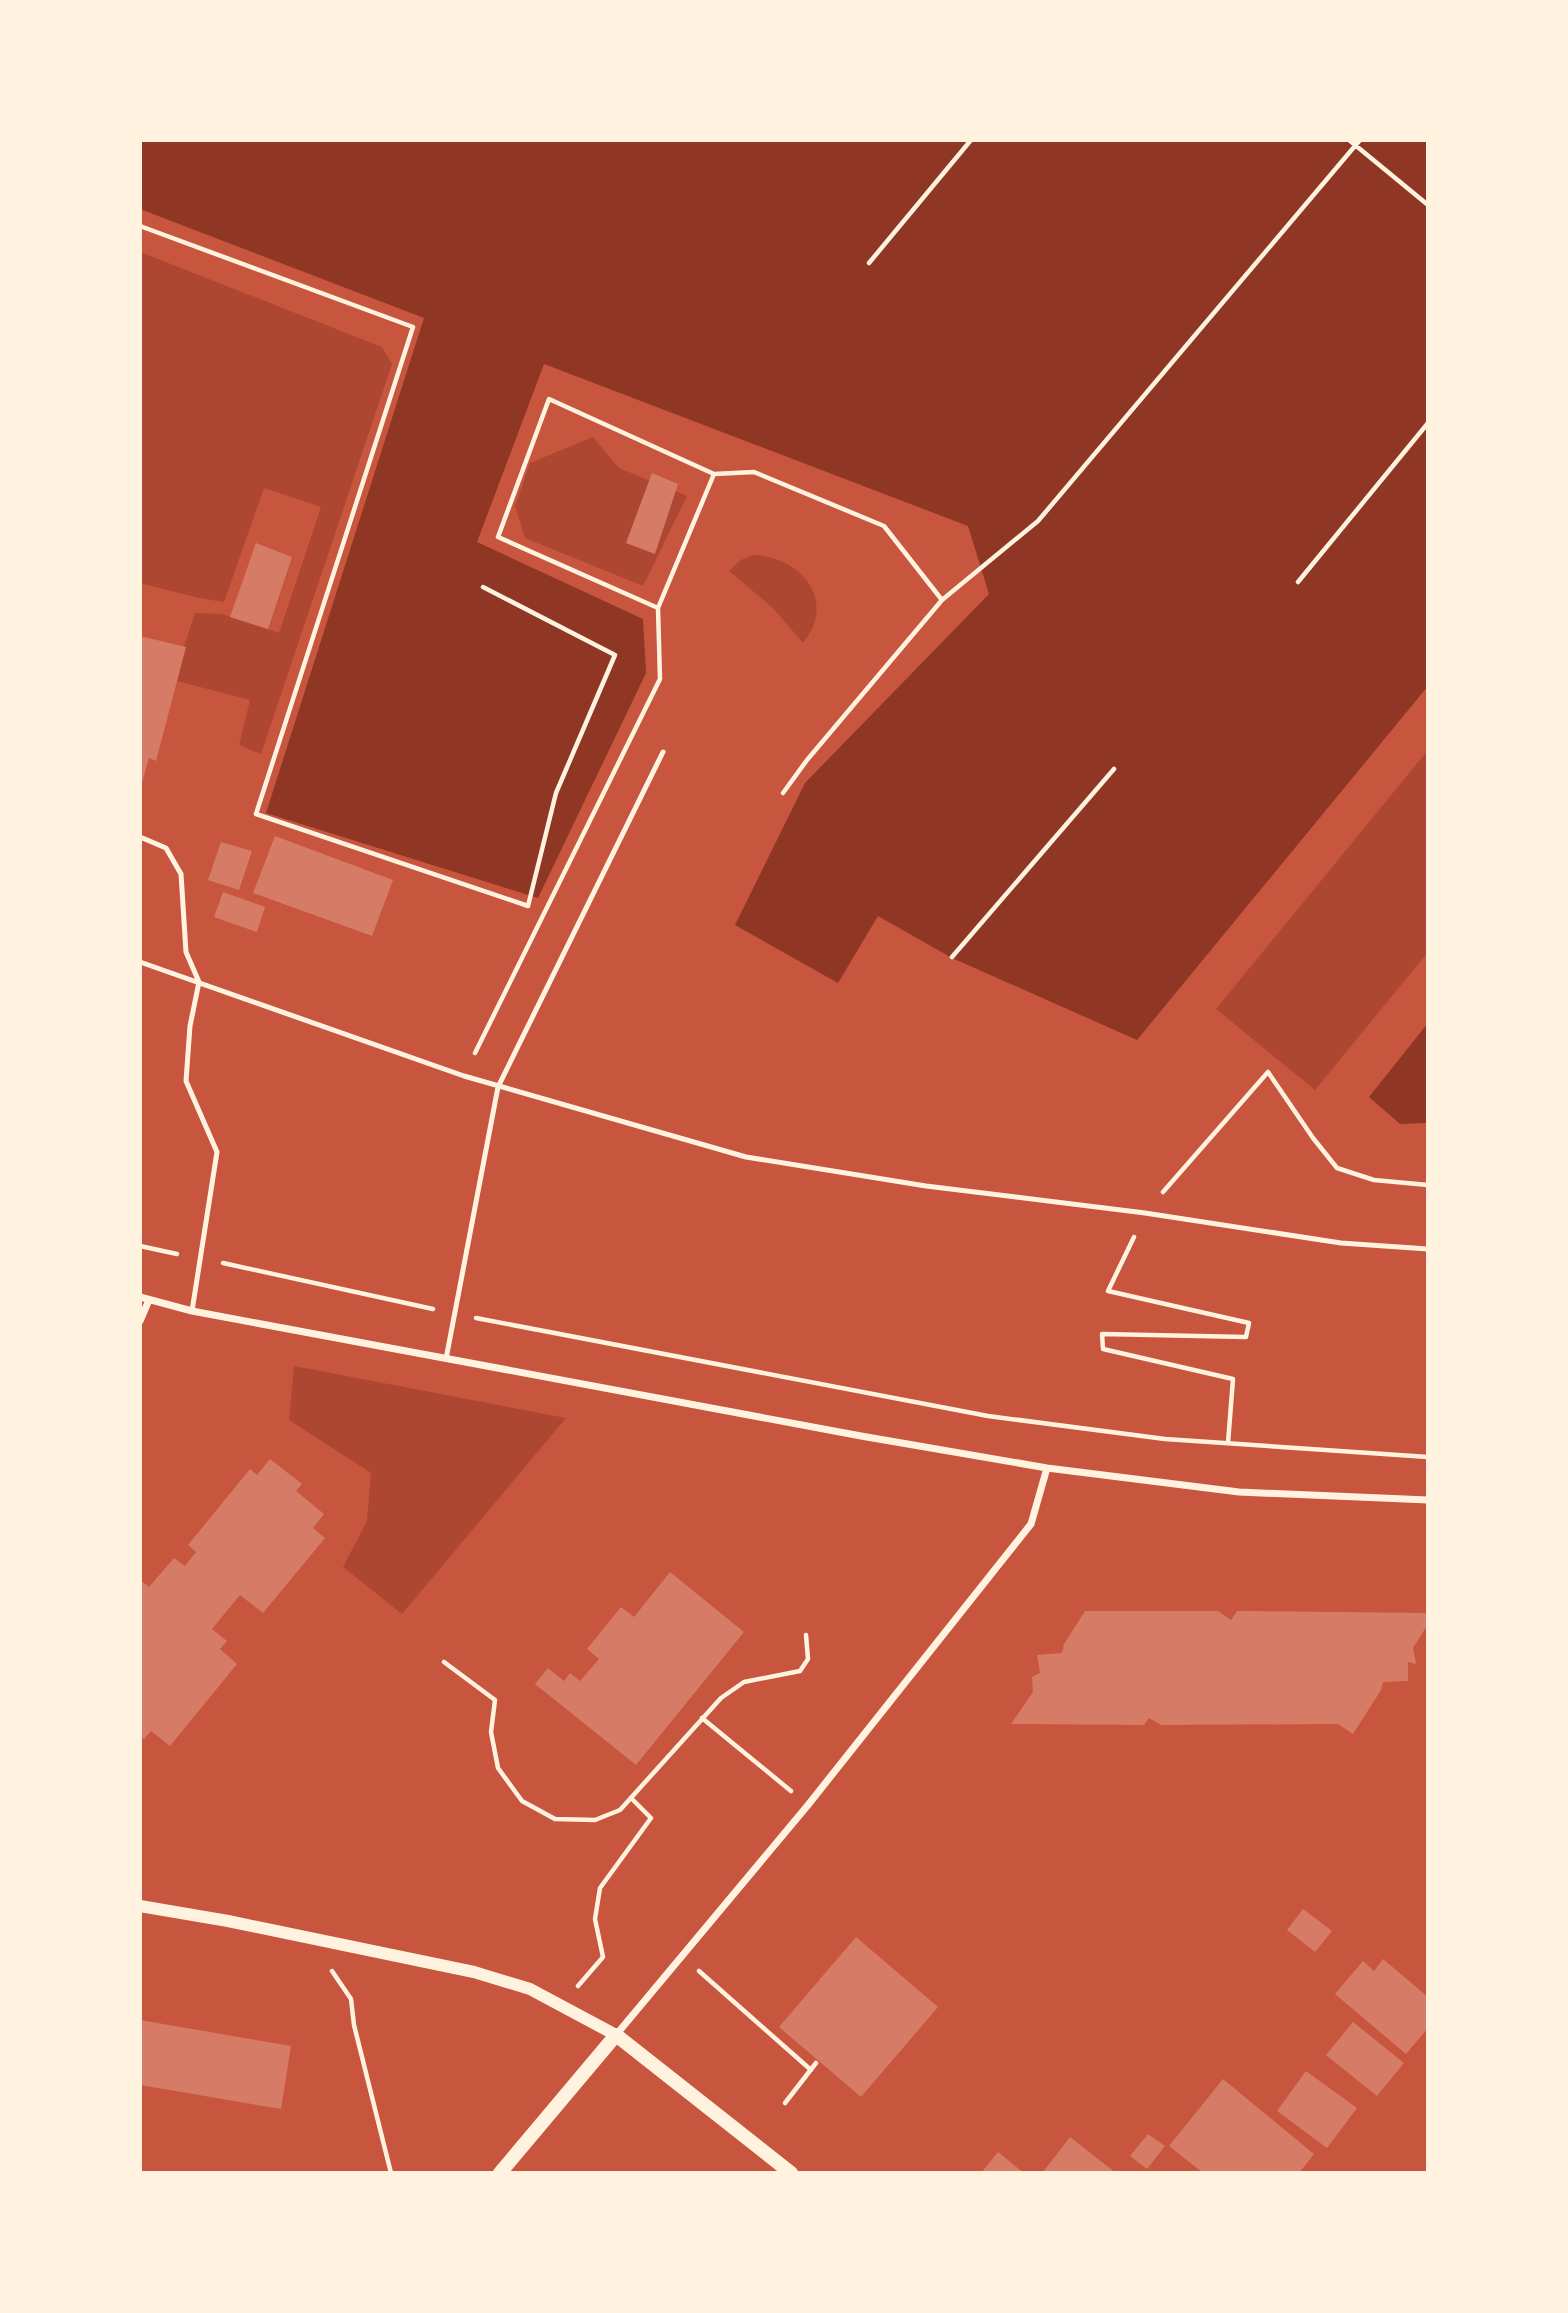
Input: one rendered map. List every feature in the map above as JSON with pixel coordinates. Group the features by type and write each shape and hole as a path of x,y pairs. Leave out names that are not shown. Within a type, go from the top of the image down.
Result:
{"main road":[{"path":"500,2173 616,2035 790,2173"}],"street":[{"path":"140,1297 192,1311 446,1359 1047,1468 1239,1492 1428,1500"},
{"path":"140,1321 149,1300"},
{"path":"140,1906 474,1972 530,1989 616,2035 808,1805 1031,1524 1047,1468"}],"lane":[{"path":"446,1359 498,1087 663,752"},
{"path":"140,837 166,848 181,874 186,953 199,982 190,1026 186,1081 216,1152 192,1311"},
{"path":"140,962 498,1087 746,1157 926,1186 1145,1213 1341,1243 1428,1249"}],"path":[{"path":"869,263 971,140"},
{"path":"1349,140 1428,205"},
{"path":"783,793 807,760 943,600 1038,521 1360,140"},
{"path":"140,226 412,327 256,814 528,906 556,793 615,655 483,587"},
{"path":"659,607 498,537 548,399 714,474 754,472 884,526 943,600"},
{"path":"1298,582 1428,423"},
{"path":"464,1076 660,679 659,607 714,474"},
{"path":"952,957 1114,769"},
{"path":"1228,1443 1233,1379 1103,1349 1102,1334 1246,1337 1249,1323 1108,1292 1145,1213 1268,1072 1337,1168 1374,1180 1428,1185"},
{"path":"140,1246 569,1337 988,1416 1165,1439 1428,1457"},
{"path":"444,1662 495,1700 491,1732 498,1768 522,1801 555,1819 595,1820 620,1810 721,1698 744,1682 800,1671 808,1659 806,1635"},
{"path":"702,1718 808,1805"},
{"path":"561,2007 603,1957 595,1919 600,1888 651,1818 631,1798"},
{"path":"310,1939 351,1999 354,2025 391,2173"},
{"path":"683,1956 811,2070"},
{"path":"785,2103 817,2063"}],"shaded area":[{"path":"140,140 1428,140 1428,686 1137,1040 952,958 878,916 838,983 735,925 805,783 989,594 968,526 544,364 477,542 643,619 646,673 538,898 266,813 424,318 140,209"},
{"path":"140,252 382,347 392,364 261,754 239,745 250,700 173,680 195,613 222,614 279,633 321,507 264,488 224,602 140,583"},
{"path":"593,437 619,468 687,496 643,586 525,538 515,506 530,463"},
{"path":"753,555 786,563 809,583 817,611 813,627 803,643 773,608 729,571 741,560"},
{"path":"1428,750 1428,952 1315,1090 1216,1009"},
{"path":"1428,1023 1428,1123 1400,1124 1369,1097"},
{"path":"294,1366 566,1418 402,1614 343,1567 367,1521 371,1473 289,1420"}],"building":[{"path":"652,473 678,484 655,554 626,543"},
{"path":"256,543 292,557 268,629 230,617"},
{"path":"140,636 186,647 156,761 149,758 141,786"},
{"path":"275,836 393,880 372,936 253,893"},
{"path":"221,842 252,851 239,890 208,880"},
{"path":"223,892 265,907 257,932 214,917"},
{"path":"270,1459 302,1484 296,1491 324,1514 313,1528 325,1538 263,1613 240,1595 212,1629 227,1641 220,1649 237,1664 170,1746 151,1731 144,1739 140,1736 140,1580 149,1587 174,1558 185,1566 196,1552 188,1545 250,1469 257,1475"},
{"path":"670,1572 744,1632 636,1765 535,1684 548,1668 564,1681 570,1673 580,1681 599,1659 587,1649 621,1607 634,1617"},
{"path":"1085,1611 1218,1611 1231,1620 1237,1611 1428,1613 1428,1624 1413,1648 1416,1664 1408,1662 1408,1681 1383,1682 1381,1690 1353,1734 1338,1724 1161,1725 1149,1718 1144,1725 1011,1724 1033,1692 1032,1677 1040,1673 1037,1655 1062,1653 1064,1644"},
{"path":"1303,1909 1332,1931 1315,1952 1287,1930"},
{"path":"856,1937 938,2007 861,2097 779,2027"},
{"path":"1383,1959 1428,1997 1428,2028 1406,2054 1335,1994 1363,1961 1374,1971"},
{"path":"140,2020 291,2046 281,2109 140,2085"},
{"path":"1353,2022 1404,2063 1377,2096 1326,2055"},
{"path":"1306,2071 1357,2108 1327,2148 1277,2111"},
{"path":"1223,2079 1314,2154 1299,2173 1203,2173 1169,2146"},
{"path":"1148,2134 1165,2146 1147,2169 1130,2156"},
{"path":"1070,2137 1116,2173 1042,2173"},
{"path":"998,2152 1024,2173 981,2173"}]}
